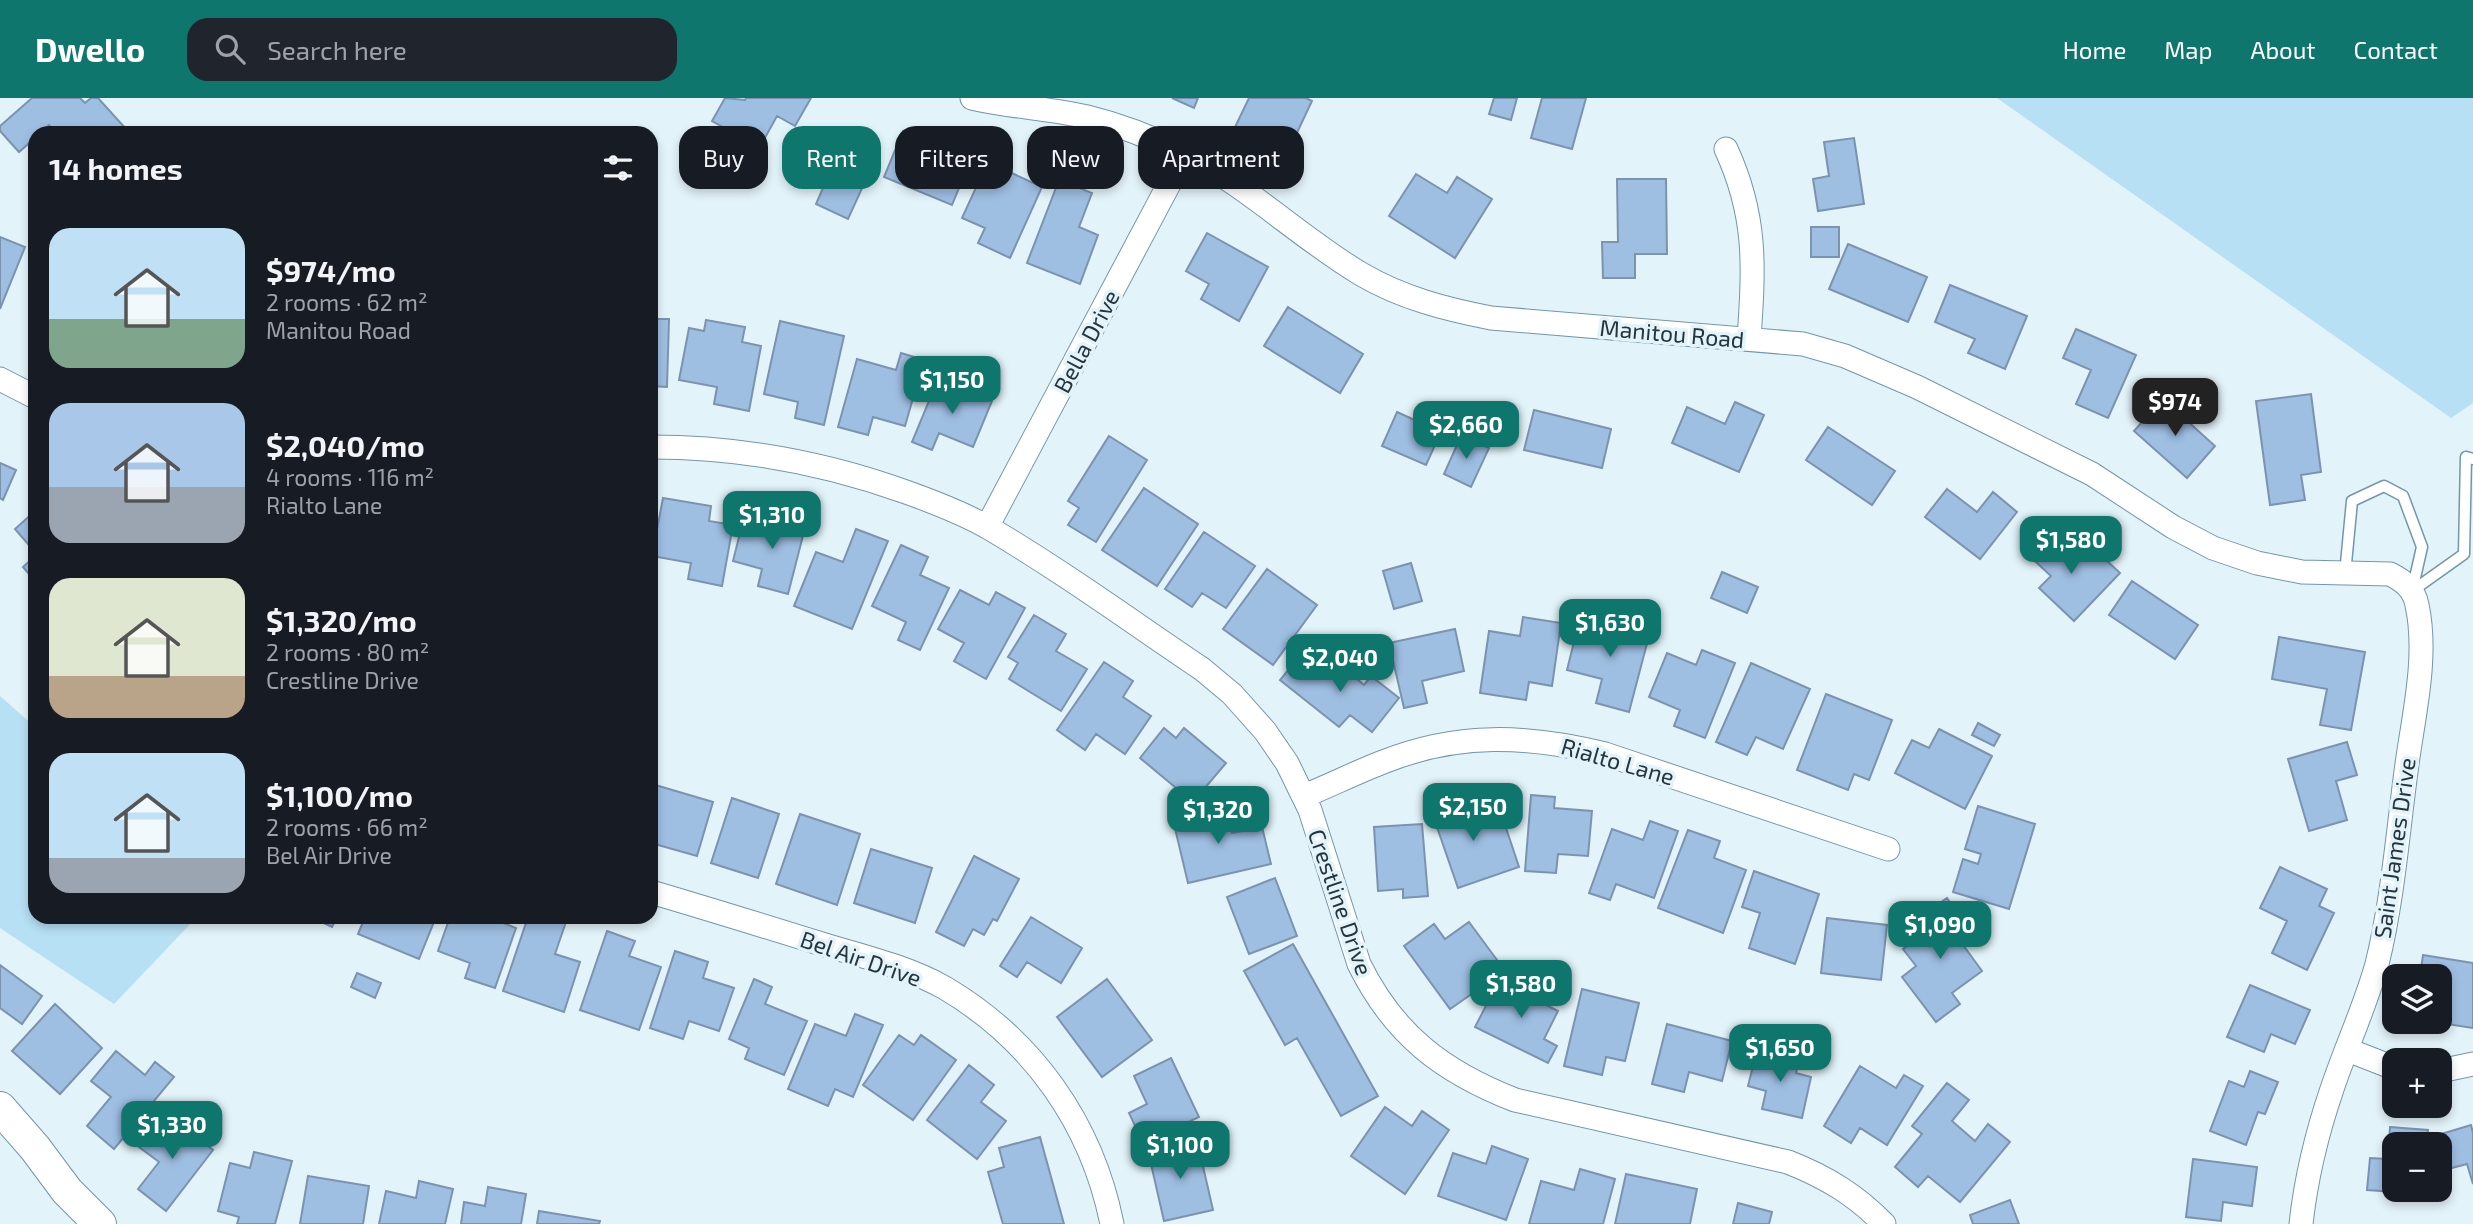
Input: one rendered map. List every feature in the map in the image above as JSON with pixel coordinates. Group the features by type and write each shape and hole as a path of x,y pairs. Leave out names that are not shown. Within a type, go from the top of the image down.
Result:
{"street":[{"name":"Manitou Road","path":"972,98 1085,117 1138,134"},
{"path":"1726,149 1737,173 1752,238 1754,280 1749,339"},
{"name":"Bella Drive","path":"987,527 1166,189"},
{"name":"Manitou Road","path":"1236,189 1361,274 1402,294 1446,309 1491,318 1803,344 1845,356 1917,387 2092,474 2173,527 2213,548 2302,572 2390,574 2402,580 2412,591"},
{"path":"0,379 28,393"},
{"name":"Crestline Drive","path":"658,447 750,453 812,463 931,501 987,527 1191,662 1232,694 1265,731 1287,762 1304,796 1365,976 1386,1009 1412,1039 1443,1065 1478,1086 1515,1100 1788,1162 1817,1173 1843,1188 1868,1207 1884,1224"},
{"name":"Saint James Drive","path":"2301,1224 2314,1149 2332,1088 2348,1050 2376,965 2389,902 2419,670 2420,629 2417,604 2412,591"},
{"name":"Rialto Lane","path":"1304,796 1385,761 1430,747 1476,740 1512,739 1559,743 1605,754 1888,849"},
{"name":"Bel Air Drive","path":"658,894 900,967 943,987 982,1013 1009,1035 1042,1069 1069,1108 1091,1150 1106,1195 1112,1224"},
{"path":"2348,1050 2382,1063"},
{"path":"2452,1068 2473,1064"},
{"path":"0,1108 36,1148 67,1191 100,1224"}],"lane":[{"path":"2412,591 2464,554 2466,457 2473,459"},
{"path":"2345,574 2352,501 2384,486 2403,496 2422,547 2412,591"}],"shaded area":[{"path":"1997,98 2473,98 2473,403 2451,418"},
{"path":"0,696 28,721 28,924 190,924 114,1004 0,928"}],"building":[{"path":"32,98 80,98 85,103 91,98 98,98 123,126 28,126 28,144 19,152 0,131 0,126"},
{"path":"725,98 811,98 795,126 777,116 768,132 768,126 721,126 712,121"},
{"path":"1172,98 1198,98 1194,108"},
{"path":"1249,98 1306,98 1312,101 1300,126 1235,126"},
{"path":"1494,98 1517,98 1511,120 1489,114"},
{"path":"1542,98 1586,98 1572,149 1531,138"},
{"path":"1854,138 1864,204 1818,211 1813,179 1829,176 1824,142"},
{"path":"895,150 895,182 884,177"},
{"path":"1013,174 1027,180 1027,189 1041,189 1010,258 978,243 985,228 962,218 975,189 1013,189"},
{"path":"1416,174 1447,193 1457,177 1492,199 1455,258 1389,216"},
{"path":"1617,179 1666,179 1667,254 1635,254 1635,278 1603,278 1602,242 1618,242"},
{"path":"823,189 862,189 848,219 816,204"},
{"path":"913,189 959,189 952,205"},
{"path":"1056,189 1082,189 1092,193 1079,227 1098,235 1080,284 1027,263"},
{"path":"1811,227 1839,227 1839,257 1811,257"},
{"path":"1207,233 1268,267 1239,321 1201,299 1209,284 1186,271"},
{"path":"0,237 25,247 0,309"},
{"path":"1848,244 1927,277 1908,322 1829,289"},
{"path":"1950,285 2027,316 2005,369 1968,353 1975,339 1935,322"},
{"path":"1288,307 1363,354 1340,393 1264,346"},
{"path":"658,319 669,319 667,387 658,386"},
{"path":"706,320 745,327 742,342 761,346 749,411 714,404 717,387 679,380 689,328 704,331"},
{"path":"780,321 844,336 824,425 795,418 798,402 764,394"},
{"path":"2076,329 2136,355 2108,418 2076,404 2091,370 2063,358"},
{"path":"901,353 924,360 905,426 873,417 868,435 838,427 857,359 896,370"},
{"path":"938,379 992,401 973,447 939,433 932,450 912,442"},
{"path":"2311,394 2321,472 2301,475 2305,500 2270,505 2256,401"},
{"path":"2163,399 2215,446 2187,478 2134,431"},
{"path":"1735,402 1764,415 1739,472 1672,443 1687,407 1725,424"},
{"path":"1534,410 1611,429 1602,468 1524,450"},
{"path":"1397,412 1441,432 1426,465 1382,446"},
{"path":"1828,427 1895,471 1872,505 1806,460"},
{"path":"1109,436 1147,460 1096,542 1068,525 1079,508 1068,501"},
{"path":"1461,436 1489,448 1471,487 1444,474"},
{"path":"0,463 16,470 3,500 0,498"},
{"path":"1144,488 1198,524 1157,586 1102,550"},
{"path":"1947,489 1977,512 1993,492 2017,512 1980,559 1925,517"},
{"path":"663,498 711,506 709,521 733,525 722,586 688,579 691,563 658,557 658,524"},
{"path":"780,513 807,520 788,594 758,586 762,569 733,561 743,521 775,529"},
{"path":"28,517 28,544 15,529"},
{"path":"856,529 888,541 852,629 794,606 816,552 843,562"},
{"path":"1204,532 1255,566 1226,608 1202,593 1192,607 1165,589"},
{"path":"2042,532 2075,563 2091,546 2120,573 2074,621 2039,588 2051,576 2024,551"},
{"path":"901,545 928,557 920,575 949,588 920,650 898,640 906,622 872,606"},
{"path":"1411,563 1422,601 1394,609 1383,571"},
{"path":"1267,569 1317,605 1273,665 1223,629"},
{"path":"1722,572 1758,587 1747,613 1711,598"},
{"path":"2132,581 2198,625 2175,659 2109,615"},
{"path":"960,590 989,605 996,592 1025,608 986,679 954,661 964,643 938,629"},
{"path":"1581,614 1650,632 1629,712 1596,703 1602,679 1567,670"},
{"path":"1034,615 1066,634 1056,651 1087,669 1061,711 1009,679 1018,663 1008,657"},
{"path":"1523,617 1561,623 1552,686 1529,682 1526,700 1480,693 1489,631 1520,636"},
{"path":"1455,629 1464,671 1422,681 1427,703 1404,708 1389,643"},
{"path":"2279,637 2365,652 2351,730 2320,725 2327,689 2272,679"},
{"path":"1702,650 1735,663 1705,738 1674,726 1680,710 1649,697 1667,653 1696,665"},
{"path":"1302,653 1340,683 1349,672 1364,685 1371,676 1399,698 1372,732 1350,715 1339,727 1280,680"},
{"path":"1104,662 1133,681 1123,697 1151,716 1125,754 1096,734 1085,750 1057,730"},
{"path":"1751,663 1810,689 1783,749 1756,737 1747,755 1716,742"},
{"path":"1826,694 1892,720 1869,780 1854,774 1848,790 1797,770"},
{"path":"1978,723 2000,735 1994,746 1972,735"},
{"path":"1164,728 1176,738 1184,728 1226,763 1193,802 1140,758"},
{"path":"1939,729 1992,756 1965,809 1895,773 1912,740 1929,748"},
{"path":"2347,742 2357,775 2336,781 2347,820 2309,831 2288,759"},
{"path":"658,786 713,802 697,856 658,845"},
{"path":"1531,795 1555,797 1554,808 1592,811 1588,856 1558,854 1556,873 1525,871"},
{"path":"1463,796 1474,825 1502,816 1519,867 1458,888 1430,807"},
{"path":"732,798 779,814 758,878 711,863"},
{"path":"1978,806 2035,824 2009,909 1953,892 1963,859 1978,864 1981,854 1965,849"},
{"path":"1225,808 1232,833 1262,827 1271,864 1188,883 1173,820"},
{"path":"800,814 860,834 837,905 776,884"},
{"path":"1650,821 1678,831 1654,898 1616,884 1610,900 1589,893 1612,829 1643,840"},
{"path":"1422,824 1428,896 1403,898 1403,889 1378,891 1374,827"},
{"path":"1688,830 1720,841 1714,858 1746,870 1723,933 1658,908"},
{"path":"871,849 932,868 915,923 854,903"},
{"path":"974,856 1019,879 997,921 993,919 984,935 973,929 964,946 936,932"},
{"path":"2280,867 2327,889 2319,906 2334,913 2307,970 2272,953 2287,921 2260,908"},
{"path":"1754,871 1819,894 1795,964 1749,948 1760,913 1742,907"},
{"path":"1275,878 1297,936 1249,954 1227,897"},
{"path":"1947,898 1970,929 1958,938 1982,971 1952,993 1960,1004 1936,1022 1902,977 1916,966 1903,949 1929,931 1919,918"},
{"path":"1031,917 1082,948 1061,983 1027,962 1017,977 1000,966"},
{"path":"1827,918 1887,925 1881,980 1821,973"},
{"path":"1469,922 1497,960 1472,977 1480,988 1450,1009 1404,946 1434,924 1445,939"},
{"path":"362,924 433,924 419,959 358,934"},
{"path":"448,924 506,924 516,928 495,988 465,978 470,963 438,951"},
{"path":"526,924 565,924 555,954 580,962 564,1012 503,991"},
{"path":"607,931 635,941 629,956 661,967 639,1030 580,1010"},
{"path":"1293,944 1378,1096 1341,1116 1297,1038 1285,1045 1244,971"},
{"path":"675,951 708,962 703,978 734,988 719,1031 689,1021 683,1039 650,1028"},
{"path":"2423,955 2473,963 2473,1028 2452,1025 2452,964 2422,964"},
{"path":"0,965 42,996 22,1024 0,1008"},
{"path":"357,973 381,983 375,998 351,987"},
{"path":"1520,975 1539,984 1532,998 1558,1011 1544,1039 1557,1046 1548,1063 1475,1027 1492,994 1507,1002"},
{"path":"754,979 772,987 765,1004 807,1021 784,1075 745,1059 749,1048 729,1039"},
{"path":"1107,979 1152,1040 1102,1077 1057,1017"},
{"path":"2250,985 2310,1010 2295,1044 2271,1034 2264,1052 2227,1037"},
{"path":"1582,989 1639,1003 1625,1061 1606,1057 1602,1075 1564,1066"},
{"path":"55,1004 102,1048 60,1094 12,1051"},
{"path":"855,1014 883,1025 853,1097 835,1089 828,1106 788,1089 815,1024 846,1036"},
{"path":"1667,1024 1732,1041 1722,1081 1689,1072 1684,1092 1652,1084"},
{"path":"899,1035 914,1045 921,1035 956,1060 913,1120 863,1085"},
{"path":"1757,1050 1799,1060 1796,1073 1811,1077 1802,1118 1762,1109 1766,1091 1748,1086"},
{"path":"116,1051 145,1075 155,1062 174,1077 114,1149 87,1126 111,1097 91,1081"},
{"path":"1171,1058 1199,1117 1143,1143 1129,1113 1147,1104 1134,1076"},
{"path":"969,1065 994,1085 981,1102 1006,1121 977,1159 927,1120"},
{"path":"1860,1066 1896,1088 1904,1075 1923,1086 1887,1145 1860,1128 1851,1143 1824,1126"},
{"path":"2250,1071 2278,1082 2265,1114 2258,1112 2246,1145 2210,1131 2229,1081 2244,1087"},
{"path":"1947,1083 1969,1100 1952,1121 1975,1141 1988,1124 2010,1142 1960,1202 1928,1176 1918,1187 1895,1167 1922,1134 1912,1126"},
{"path":"1385,1107 1412,1126 1422,1111 1449,1130 1405,1194 1351,1156"},
{"path":"165,1113 213,1150 166,1211 138,1189 159,1162 139,1147"},
{"path":"2471,1125 2473,1184 2467,1164 2452,1168 2452,1132 2448,1132"},
{"path":"2390,1127 2428,1130 2428,1132 2390,1132"},
{"path":"1040,1137 1064,1224 1003,1224 988,1172 1004,1167 999,1148"},
{"path":"1197,1140 1213,1210 1164,1221 1148,1151"},
{"path":"1492,1146 1528,1159 1506,1220 1438,1196 1453,1153 1486,1164"},
{"path":"254,1152 292,1161 275,1224 237,1224 239,1217 218,1211 230,1163 250,1168"},
{"path":"2370,1158 2382,1159 2382,1191 2367,1190"},
{"path":"2193,1159 2257,1167 2252,1206 2223,1202 2221,1221 2186,1217"},
{"path":"1580,1169 1615,1179 1603,1224 1529,1224 1541,1181 1574,1190"},
{"path":"1626,1174 1697,1189 1690,1224 1615,1224"},
{"path":"308,1176 369,1186 363,1224 300,1224"},
{"path":"419,1181 453,1189 445,1224 379,1224 386,1191 416,1198"},
{"path":"488,1187 526,1194 521,1224 461,1224 464,1202 485,1206"},
{"path":"2010,1200 2019,1224 1973,1224 1970,1215"},
{"path":"1738,1203 1772,1212 1769,1224 1733,1224"},
{"path":"539,1211 600,1221 599,1224 537,1224"}]}
